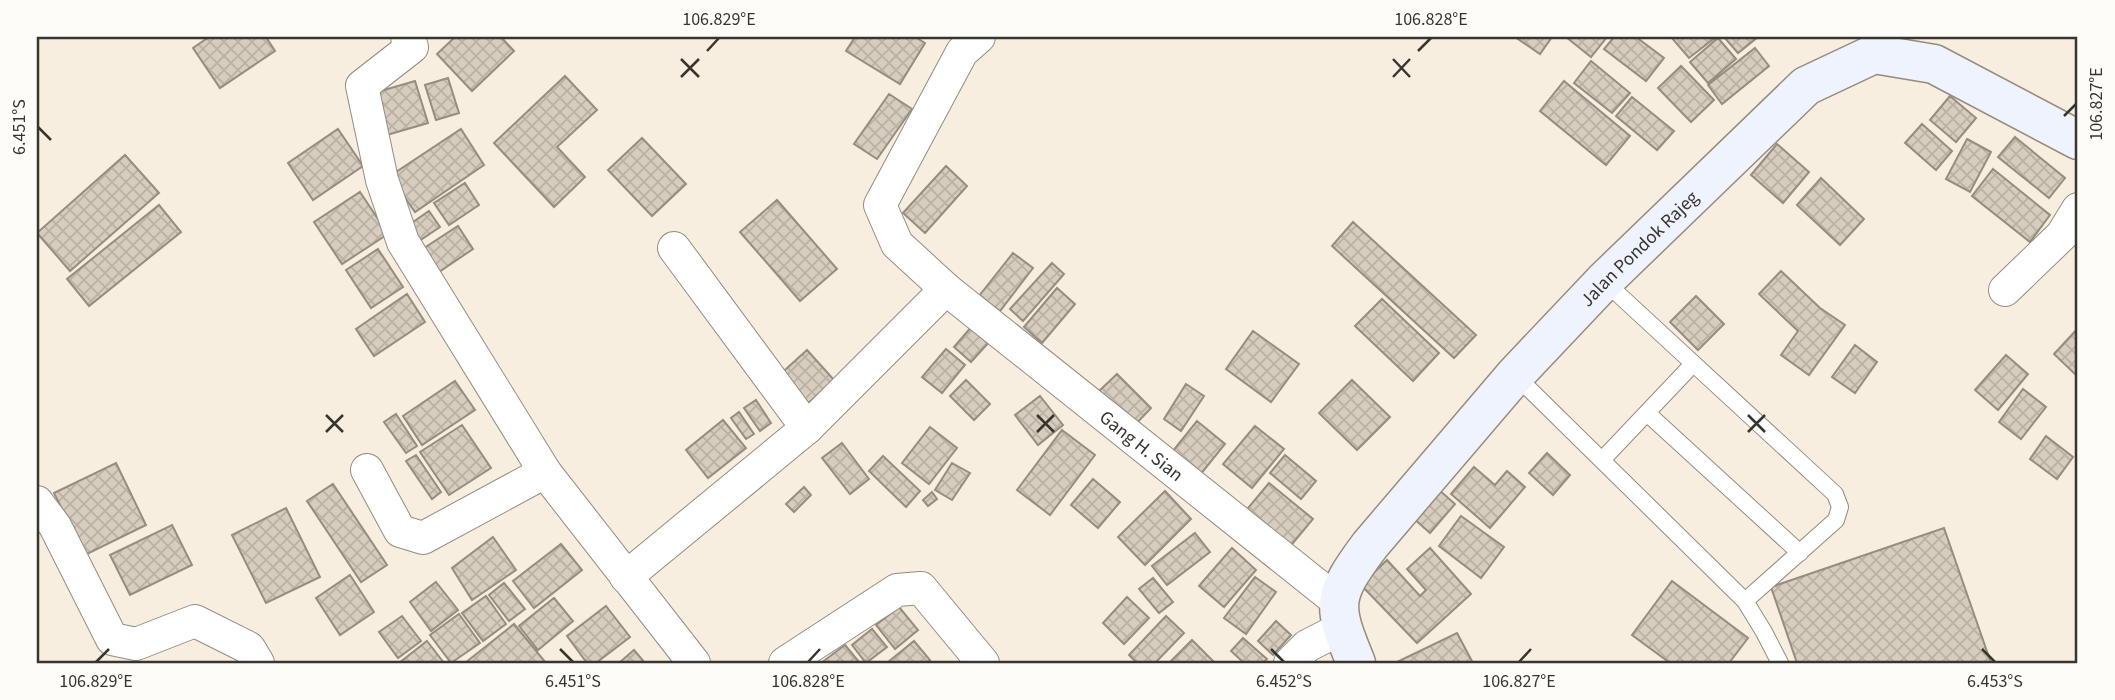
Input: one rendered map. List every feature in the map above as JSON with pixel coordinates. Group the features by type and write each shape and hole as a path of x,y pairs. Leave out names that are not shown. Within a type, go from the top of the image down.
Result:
{"main road":[{"name":"Jalan Pondok Rajeg","path":"1339,614 1349,572 1515,375 1604,281 1806,86 1869,46 1934,64 2078,141"},
{"path":"1339,614 1356,663"}],"street":[{"name":"Gang H. Sian","path":"979,37 962,52 880,205 897,244 946,289 1339,614"},
{"path":"414,40 362,86 382,180 403,242 545,472 694,663"},
{"path":"2005,290 2062,235 2078,209"},
{"path":"674,248 807,428"},
{"path":"626,577 807,428 946,289"},
{"path":"367,470 400,531 423,538 545,472"},
{"path":"37,502 55,526 112,639 136,644 195,621 249,648 258,663"},
{"path":"785,663 897,590 921,588 983,663"},
{"path":"1290,663 1339,614"}],"lane":[{"path":"1604,281 1835,494 1840,507 1836,520 1745,601"},
{"path":"1602,460 1693,364"},
{"path":"1515,375 1745,601 1780,663"},
{"path":"1647,413 1800,553"}],"building":[{"path":"209,37 266,37 275,51 220,88 193,48"},
{"path":"455,37 501,37 514,51 472,91 437,54"},
{"path":"855,37 915,37 925,43 900,84 846,51"},
{"path":"1515,37 1552,37 1540,54"},
{"path":"1566,37 1607,37 1591,57"},
{"path":"1614,37 1636,37 1664,58 1646,81 1604,49"},
{"path":"1671,37 1716,37 1689,58"},
{"path":"1724,37 1758,37 1738,53"},
{"path":"1718,38 1736,59 1708,83 1690,62"},
{"path":"1755,48 1769,66 1722,104 1708,85"},
{"path":"1591,61 1630,93 1612,113 1574,83"},
{"path":"1681,66 1714,100 1691,122 1658,88"},
{"path":"565,76 597,110 557,147 585,177 554,207 494,143"},
{"path":"448,78 459,113 436,120 425,85"},
{"path":"415,81 428,123 380,137 367,95"},
{"path":"1564,81 1630,136 1606,165 1540,111"},
{"path":"889,94 912,109 877,159 854,144"},
{"path":"1950,96 1976,118 1956,142 1930,120"},
{"path":"1632,97 1674,131 1657,150 1616,116"},
{"path":"1922,124 1952,151 1936,170 1905,143"},
{"path":"338,129 363,166 313,200 288,163"},
{"path":"461,129 484,165 415,212 390,176"},
{"path":"2015,137 2065,178 2049,198 1998,157"},
{"path":"642,138 686,184 652,216 608,170"},
{"path":"1967,139 1991,152 1970,192 1946,179"},
{"path":"1777,144 1809,172 1783,203 1751,175"},
{"path":"125,155 159,193 70,271 37,233"},
{"path":"946,166 967,186 925,233 903,213"},
{"path":"1993,169 2050,215 2030,242 1972,196"},
{"path":"1821,178 1864,219 1840,245 1797,205"},
{"path":"465,183 479,205 449,225 434,203"},
{"path":"360,192 388,234 342,264 314,222"},
{"path":"777,200 837,269 800,301 740,232"},
{"path":"159,205 181,232 89,306 67,279"},
{"path":"429,211 440,227 413,245 403,229"},
{"path":"1353,222 1476,335 1454,358 1332,246"},
{"path":"458,226 473,249 430,278 415,254"},
{"path":"378,249 403,287 371,308 346,270"},
{"path":"1013,253 1033,268 1000,311 979,296"},
{"path":"1052,263 1064,274 1023,321 1010,309"},
{"path":"1781,271 1820,308 1845,325 1809,375 1781,355 1798,331 1759,294"},
{"path":"1057,288 1075,304 1042,343 1024,327"},
{"path":"407,294 425,322 374,356 356,329"},
{"path":"1696,296 1724,324 1698,350 1670,322"},
{"path":"1382,299 1439,353 1413,381 1355,326"},
{"path":"973,325 990,341 971,362 954,347"},
{"path":"2078,328 2078,377 2054,354"},
{"path":"1253,331 1299,364 1271,402 1226,369"},
{"path":"1855,345 1877,362 1855,393 1832,377"},
{"path":"946,349 965,365 942,393 922,377"},
{"path":"807,350 834,380 802,409 775,379"},
{"path":"2006,355 2028,374 1998,410 1975,390"},
{"path":"1117,374 1151,408 1133,427 1098,392"},
{"path":"966,380 990,404 974,420 950,396"},
{"path":"1352,380 1390,417 1357,450 1319,413"},
{"path":"455,381 475,410 422,445 403,416"},
{"path":"1186,384 1204,396 1181,431 1164,419"},
{"path":"2023,389 2046,407 2021,439 1999,422"},
{"path":"1040,396 1063,425 1038,445 1015,415"},
{"path":"756,400 771,423 760,431 744,408"},
{"path":"739,412 754,434 746,439 731,418"},
{"path":"396,414 417,446 406,453 384,422"},
{"path":"723,420 746,448 708,478 686,450"},
{"path":"1197,421 1225,444 1200,475 1172,452"},
{"path":"462,425 491,468 449,495 420,452"},
{"path":"1255,426 1284,449 1252,488 1223,464"},
{"path":"930,427 957,448 929,484 902,463"},
{"path":"1062,430 1095,455 1050,515 1017,490"},
{"path":"2046,436 2073,457 2057,479 2030,459"},
{"path":"842,443 869,479 850,494 822,458"},
{"path":"1547,453 1570,475 1553,495 1529,473"},
{"path":"416,455 441,492 432,499 406,461"},
{"path":"1285,455 1316,481 1301,499 1270,473"},
{"path":"883,456 920,491 906,507 869,471"},
{"path":"116,463 146,525 85,555 54,493"},
{"path":"952,463 970,473 952,500 935,490"},
{"path":"1474,467 1495,485 1507,471 1525,487 1490,528 1451,494"},
{"path":"1093,479 1120,502 1098,528 1071,505"},
{"path":"1269,483 1313,519 1288,549 1244,513"},
{"path":"333,484 387,565 361,582 307,501"},
{"path":"804,487 811,495 794,512 786,504"},
{"path":"1438,489 1455,504 1430,533 1413,518"},
{"path":"1165,491 1191,519 1145,565 1118,537"},
{"path":"932,492 937,499 928,506 923,500"},
{"path":"286,508 320,577 266,603 232,535"},
{"path":"1461,516 1504,547 1481,578 1439,546"},
{"path":"172,525 192,565 130,595 110,555"},
{"path":"1944,528 1991,663 1797,663 1771,587"},
{"path":"1195,533 1210,552 1167,585 1152,566"},
{"path":"493,537 516,570 472,600 452,568"},
{"path":"561,544 582,570 534,608 513,581"},
{"path":"1232,548 1256,570 1224,607 1199,586"},
{"path":"1430,548 1471,594 1417,643 1361,585 1387,560 1420,596 1426,590 1407,569"},
{"path":"350,575 374,612 340,635 316,598"},
{"path":"1255,577 1276,592 1246,634 1224,618"},
{"path":"1153,578 1173,602 1159,613 1139,589"},
{"path":"1672,581 1748,638 1729,663 1670,663 1632,635"},
{"path":"436,582 458,610 431,631 410,602"},
{"path":"504,583 525,609 509,621 489,595"},
{"path":"486,596 506,624 483,641 462,613"},
{"path":"1127,597 1149,618 1124,644 1103,623"},
{"path":"554,598 573,621 538,650 519,626"},
{"path":"606,606 630,637 596,663 587,663 567,636"},
{"path":"899,607 918,630 895,649 876,625"},
{"path":"459,614 480,643 451,663 430,635"},
{"path":"402,616 421,641 398,658 379,632"},
{"path":"1166,616 1184,633 1155,663 1137,663 1129,655"},
{"path":"1276,621 1291,635 1273,655 1258,641"},
{"path":"514,624 546,663 465,663"},
{"path":"872,629 887,647 866,663 852,645"},
{"path":"1457,633 1473,663 1395,663"},
{"path":"1243,638 1267,659 1263,663 1244,663 1231,651"},
{"path":"1192,640 1215,663 1169,663"},
{"path":"427,641 444,663 399,663"},
{"path":"914,641 930,660 926,663 888,662"},
{"path":"845,645 860,663 821,663"},
{"path":"634,650 645,663 619,663"}]}
